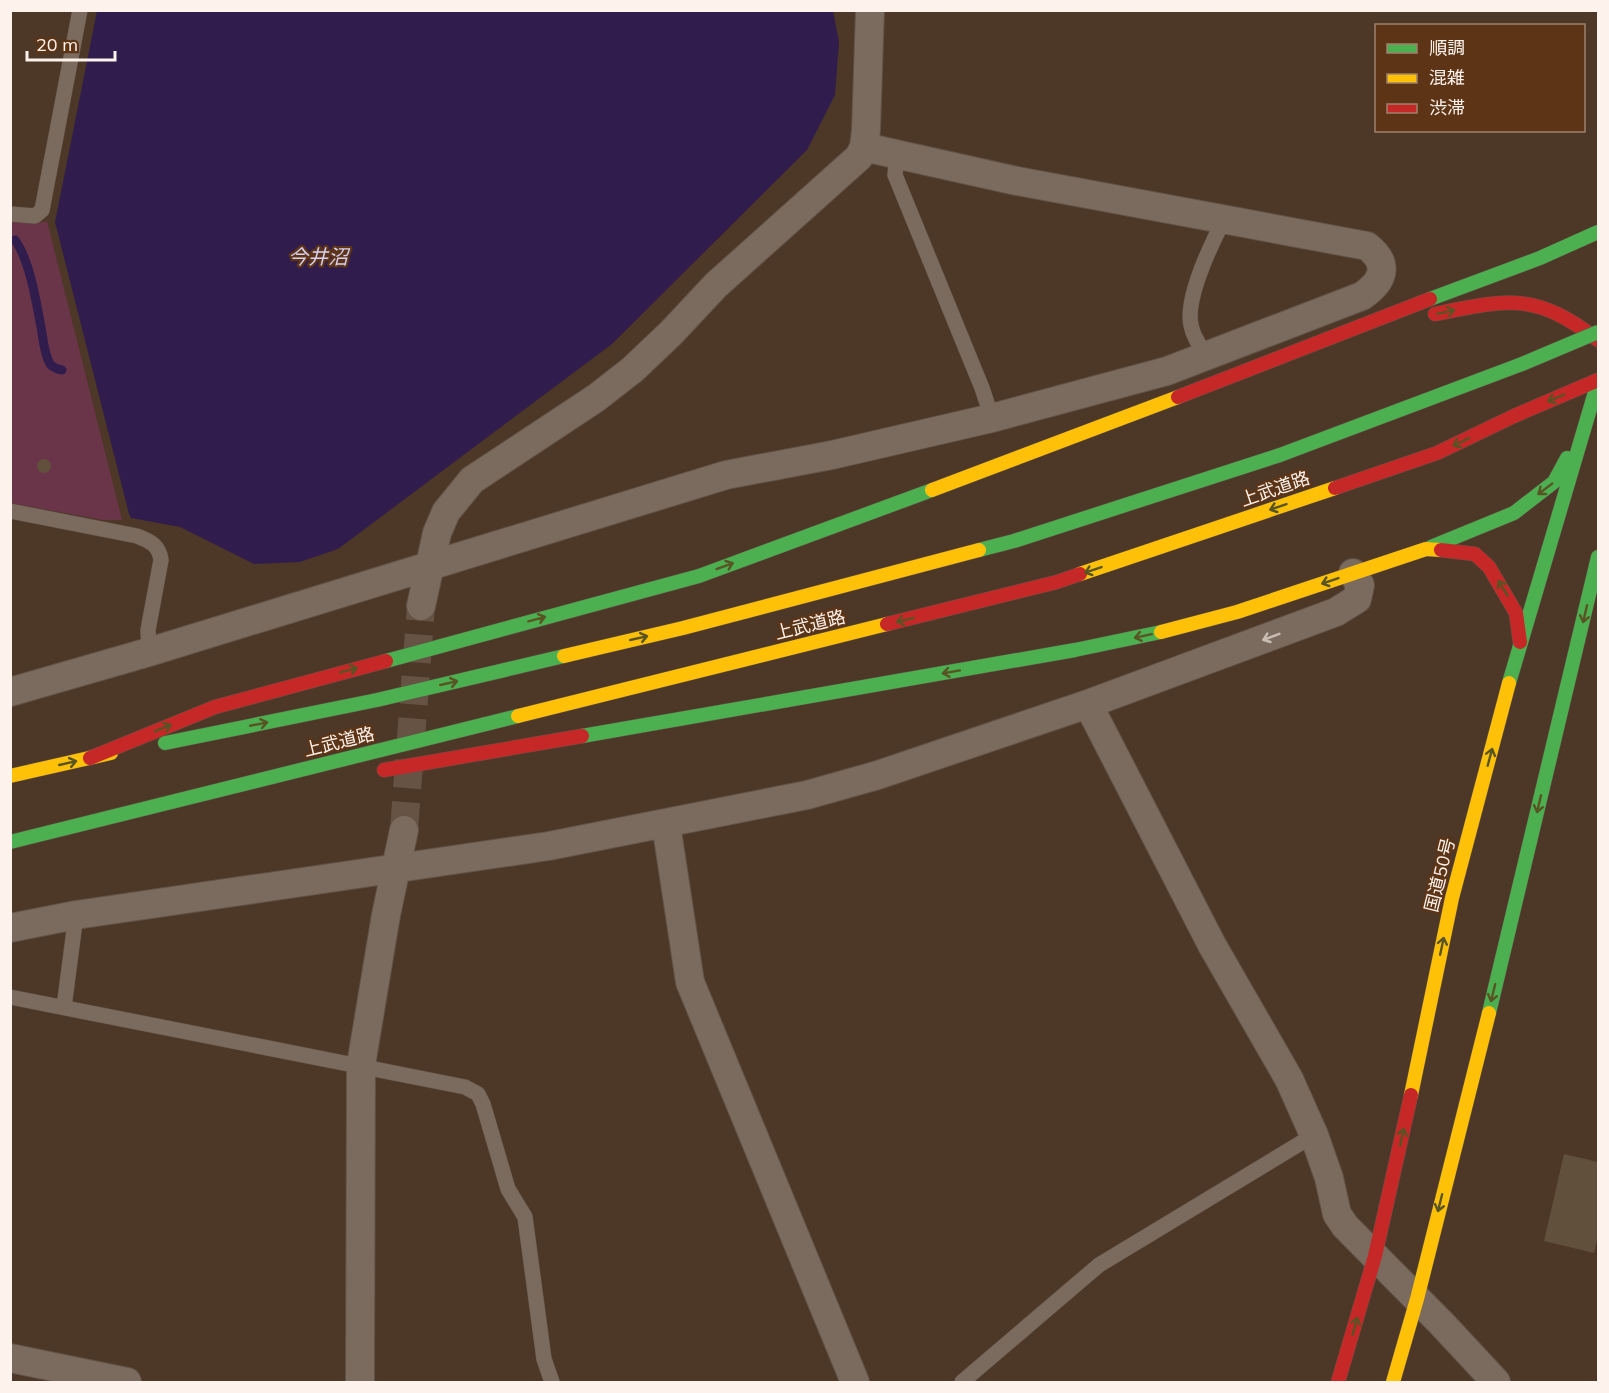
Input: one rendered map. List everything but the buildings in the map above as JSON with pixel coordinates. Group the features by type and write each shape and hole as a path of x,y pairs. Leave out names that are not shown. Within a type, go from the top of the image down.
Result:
{"highway":[{"path":"90,758 214,707 699,576 1036,452 1350,329 1540,258 1599,232"},
{"path":"1350,329 1368,335 1416,320 1495,303 1530,302 1545,306 1577,322 1599,340"},
{"name":"上武道路","path":"10,776 377,700 683,628 1014,541 1280,455 1522,364 1599,332"},
{"name":"上武道路","path":"10,842 1057,582 1437,453 1514,416 1599,381"},
{"name":"国道50号","path":"1338,1383 1375,1256 1393,1180 1452,898 1520,642 1599,381"},
{"path":"375,772 1086,648 1154,634 1237,612 1426,549 1514,513 1554,482 1586,423"},
{"path":"1426,549 1475,555 1489,567 1516,613 1520,642"},
{"path":"1393,1383 1417,1299 1599,557"},
{"path":"255,782 313,782"}],"street":[{"path":"421,606 437,533 446,512 472,480 597,398 632,370 672,333 716,285 859,157 864,147 869,11"},
{"path":"10,692 149,652 726,475 832,455 992,418 1167,371 1362,296 1375,287 1382,273 1378,254 1367,246 1017,181 864,147"},
{"path":"1206,355 1221,381"},
{"path":"10,928 76,915 549,846 828,790 1088,704 1336,612 1357,599 1360,585 1353,573"},
{"path":"1088,704 1212,945 1289,1079 1314,1135 1329,1178 1337,1214 1345,1226 1496,1383"},
{"path":"666,824 690,982 855,1383"},
{"path":"360,1383 361,1065 386,915 404,830"},
{"path":"10,1358 127,1383"}],"lane":[{"path":"10,213 34,216 42,210 80,10"},
{"path":"897,154 895,175 982,388 992,418"},
{"path":"1206,355 1193,333 1190,312 1192,295 1214,237 1225,218"},
{"path":"10,511 137,536 156,546 161,560 148,630 149,652"},
{"path":"64,1007 76,915"},
{"path":"10,997 361,1065 465,1087 478,1094 508,1189 525,1217 544,1359 552,1383"},
{"path":"962,1383 1099,1265 1314,1135"}],"shaded area":[{"path":"10,220 34,224 47,221 122,520 103,520 11,503"}],"water":[{"name":"今井沼","path":"97,11 833,11 839,42 835,95 807,150 612,344 338,549 300,562 254,564 180,527 131,518 129,514 55,222"}],"waterway":[{"path":"15,240 25,259 32,282 46,356 51,365 62,370"}],"tunnel":[{"path":"404,830 421,606"}],"traffic: fast":[{"path":"1430,299 1540,258 1598,232"},
{"path":"1522,364 1598,332"},
{"path":"979,550 1014,541 1280,455 1522,364"},
{"path":"1509,683 1598,382"},
{"path":"1431,547 1514,513 1554,482 1567,458"},
{"path":"386,661 699,576 932,490"},
{"path":"1489,1013 1598,557"},
{"path":"582,736 1075,650 1161,632"},
{"path":"165,743 377,700 564,656"},
{"path":"10,842 518,716"}],"traffic: slow":[{"path":"932,490 1178,397"},
{"path":"1080,574 1335,488"},
{"path":"1161,632 1237,612 1426,549 1441,550"},
{"path":"564,656 683,628 979,550"},
{"path":"518,716 887,624"},
{"path":"1411,1095 1452,898 1509,683"},
{"path":"10,776 111,753"},
{"path":"1393,1382 1417,1299 1489,1013"}],"traffic: jam":[{"path":"1178,397 1430,299"},
{"path":"1435,314 1483,305 1521,303 1556,314 1576,324 1598,340"},
{"path":"1335,488 1437,453 1514,416 1598,380"},
{"path":"1441,550 1475,554 1489,567 1516,613 1520,642"},
{"path":"887,624 1057,582 1080,574"},
{"path":"90,758 215,707 386,661"},
{"path":"384,770 582,736"},
{"path":"1338,1382 1375,1256 1411,1095"}]}
